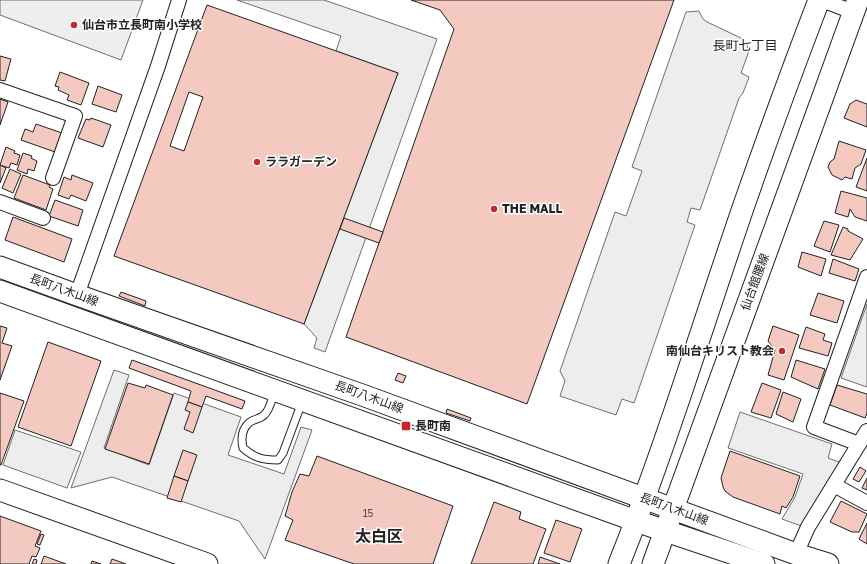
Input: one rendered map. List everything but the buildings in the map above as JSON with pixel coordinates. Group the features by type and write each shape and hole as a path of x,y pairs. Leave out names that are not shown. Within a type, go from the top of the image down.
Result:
{"street":[{"path":"77,295 158,66 179,0"},
{"path":"619,564 636,521 693,361 744,205 819,0"},
{"path":"822,0 856,6"},
{"name":"仙台館腰線","path":"653,564 856,6"},
{"path":"0,90 75,116 53,178"},
{"path":"0,202 43,218"},
{"name":"長町八木山線","path":"0,266 77,295 365,396 796,554 828,564"},
{"path":"859,444 814,427 867,276"},
{"path":"0,291 636,521 764,564"},
{"path":"796,554 808,527 867,432"},
{"path":"834,484 867,502"},
{"path":"0,490 207,564"}],"lane":[{"path":"275,390 266,414 263,417 250,421 244,429 241,439 242,448 251,455 264,460 278,460 283,453 302,400"}],"shaded area":[{"path":"0,0 143,0 121,60 0,15"},
{"path":"237,0 324,0 437,39 325,352 314,348 317,338 304,324 398,73 336,51 341,36"},
{"path":"699,11 703,19 707,22 741,38 746,42 749,51 741,73 749,77 743,93 739,98 700,210 691,208 687,222 695,225 634,403 622,399 616,415 560,396 565,381 560,371 615,212 626,216 642,171 632,167 686,12"},
{"path":"867,304 867,387 841,378"},
{"path":"114,370 129,375 104,448 149,465 174,393 241,417 228,455 284,474 301,427 312,430 265,559 239,521 112,477 71,488"},
{"path":"740,412 832,444 828,458 842,463 801,526 782,519 795,497 803,474 728,448"},
{"path":"15,430 81,452 67,488 3,465"}],"place":[{"name":"仙台市立長町南小学校","path":"74,25"},
{"name":"ララガーデン","path":"257,162"},
{"name":"THE MALL","path":"494,209"},
{"name":"南仙台キリスト教会","path":"782,351"},
{"name":"長町南","path":"406,426"}],"district":[{"name":"長町七丁目","path":"745,45"},
{"name":"太白区","path":"379,536"}]}
